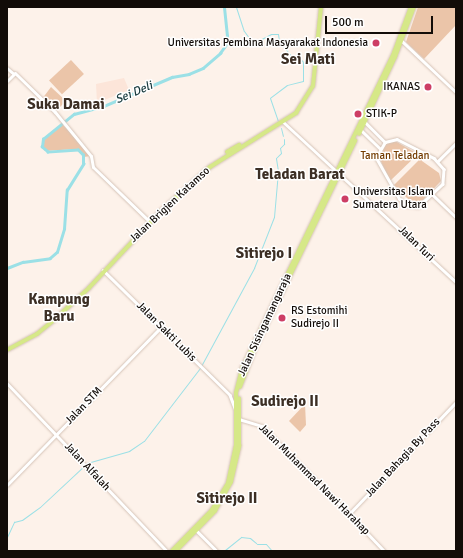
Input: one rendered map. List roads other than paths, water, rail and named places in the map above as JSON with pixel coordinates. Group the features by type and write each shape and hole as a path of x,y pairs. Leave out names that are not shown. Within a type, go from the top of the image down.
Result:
{"main road":[{"name":"Jalan Brigjen Katamso","path":"104,271 149,221 213,162 281,123 296,110 311,86 320,7"},
{"name":"Jalan Sisingamangaraja","path":"176,551 196,530 224,495 236,465 239,393 246,370 401,40 412,7"},
{"path":"7,81 13,73 55,112 91,156 93,167 149,221"},
{"name":"Jalan Turi","path":"281,123 374,204 456,282"},
{"name":"Jalan Sisingamangaraja","path":"172,551 207,516 224,495 234,460 237,412 236,393 248,357 338,174"},
{"name":"Jalan Brigjen Katamso","path":"7,349 43,330 104,271 182,191"},
{"name":"Jalan Bahagia By Pass","path":"349,514 456,402"},
{"name":"Jalan Muhammad Nawi Harahap","path":"349,514 384,551"}],"street":[{"path":"401,40 456,92"},
{"path":"7,68 13,73"},
{"path":"363,121 385,142"},
{"path":"360,128 380,148"},
{"path":"397,139 438,161 445,177 433,195 418,207 403,203 395,194 378,162 377,154 380,148 385,142 397,139"},
{"path":"438,161 456,143"},
{"path":"433,195 456,217"},
{"name":"Jalan Sakti Lubis","path":"104,271 230,395 237,412"},
{"name":"Jalan STM","path":"7,485 161,327"},
{"name":"Jalan Alfalah","path":"7,382 84,465 168,551"},
{"path":"230,395 236,393"},
{"name":"Jalan Muhammad Nawi Harahap","path":"239,419 260,424 349,514"},
{"path":"196,530 217,551"}],"waterway":[{"name":"Sei Deli","path":"7,268 23,262 50,258 57,252 64,229 67,190 83,164 83,155 78,150 48,152 42,147 43,139 74,114 104,106 172,77 189,74 203,68 220,53 225,46 227,36 224,7"},
{"path":"236,7 244,31 249,38 256,42 271,34 278,34 279,41 291,56 299,57 303,62 303,81 287,85 270,98 278,121"},
{"path":"281,128 283,136"},
{"path":"7,537 14,522 22,520 40,507 87,463 129,451 144,441 200,368 254,268 274,217 278,171 276,158 281,153 280,148 284,144 284,139"},
{"path":"219,550 225,550 241,537 250,538 256,543"},
{"path":"257,544 266,544 272,551"}],"place":[{"name":"Universitas Pembina Masyarakat Indonesia","path":"376,43"},
{"name":"IKANAS","path":"428,87"},
{"name":"STIK-P","path":"358,114"},
{"name":"Universitas Islam Sumatera Utara","path":"345,199"},
{"name":"RS Estomihi Sudirejo II","path":"282,318"}],"district":[{"name":"Sei Mati","path":"308,60"},
{"name":"Suka Damai","path":"66,105"},
{"name":"Teladan Barat","path":"300,175"},
{"name":"Sitirejo I","path":"264,254"},
{"name":"Kampung Baru","path":"59,308"},
{"name":"Sudirejo II","path":"285,402"},
{"name":"Sitirejo II","path":"227,499"}],"park label":[{"name":"Taman Teladan","path":"395,156"}]}
